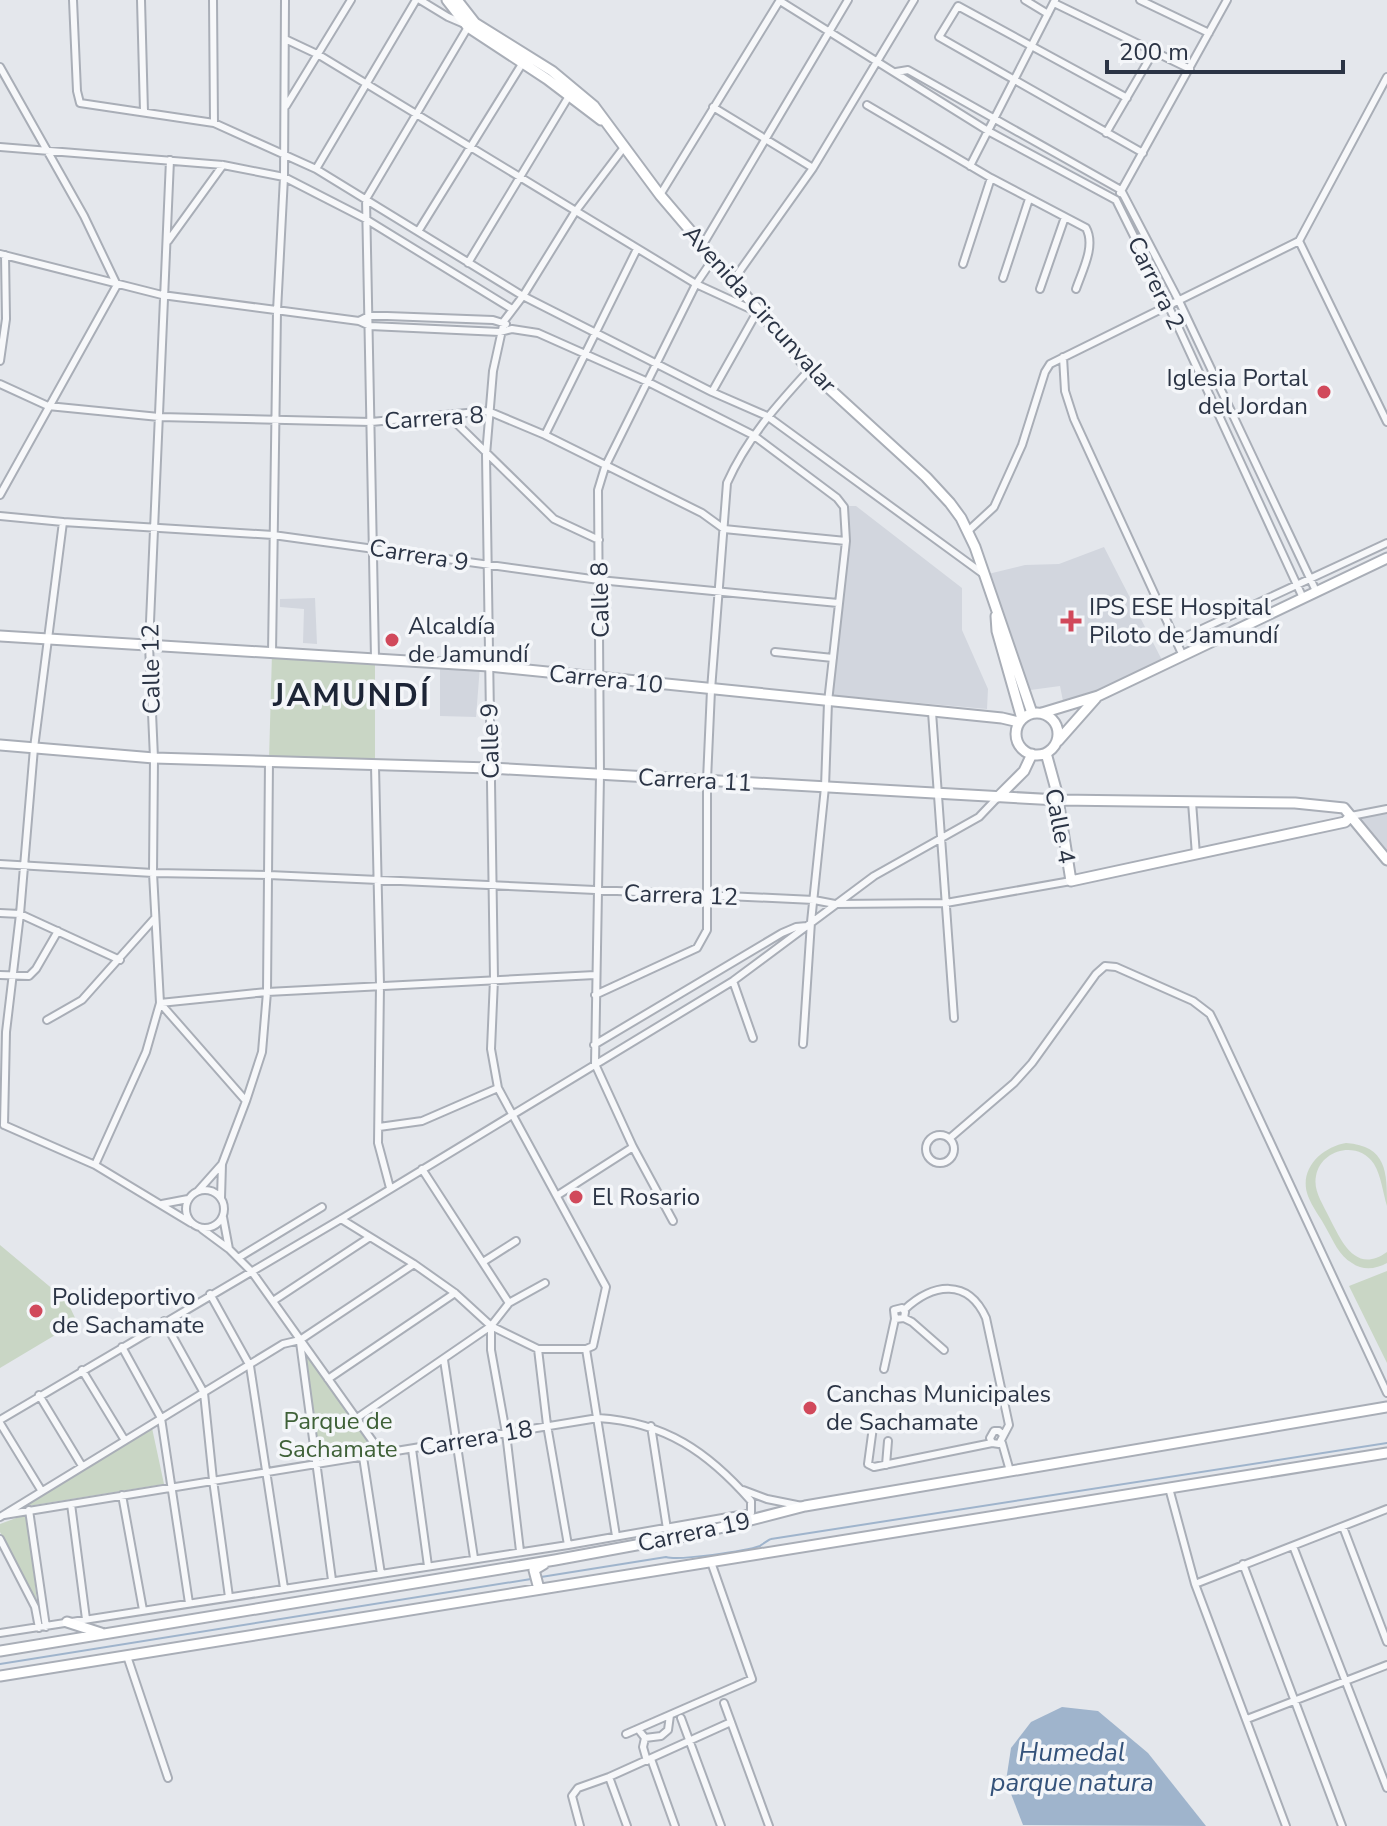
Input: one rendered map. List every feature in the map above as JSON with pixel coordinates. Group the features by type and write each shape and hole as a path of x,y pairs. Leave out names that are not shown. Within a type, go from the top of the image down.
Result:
{"main road":[{"name":"Avenida Circunvalar","path":"447,0 466,25 569,96 590,115 604,121"},
{"name":"Avenida Circunvalar","path":"457,0 475,23 552,71 594,106 660,195 757,312 809,370 936,488 961,518 1006,634 1020,720"},
{"path":"1039,754 1026,752 1017,741 1020,720 1098,696 1387,558"},
{"name":"Carrera 10","path":"0,636 489,666 1020,720"},
{"name":"Avenida Circunvalar","path":"1014,675 1037,713"},
{"path":"998,797 1039,754 1056,743 1098,696"},
{"path":"1037,713 1049,716 1057,729 1056,743"},
{"name":"Carrera 11","path":"0,745 154,758 490,768 1058,800 1295,803 1344,808 1351,816"},
{"name":"Calle 4","path":"1039,754 1058,800 1071,881"},
{"path":"1351,816 1387,860"},
{"name":"Carrera 12","path":"1071,881 1345,822 1351,816"},
{"name":"Carrera 19","path":"0,1651 555,1560 696,1534 748,1517 805,1506 1387,1407"},
{"name":"Carrera 19","path":"0,1676 537,1587 711,1562 1387,1453"},
{"path":"537,1587 534,1570 555,1560"},
{"path":"67,1622 104,1634"}],"street":[{"path":"73,0 80,103 214,123 316,169 523,296 712,392 767,416 984,575"},
{"path":"141,0 144,112"},
{"path":"213,0 214,123"},
{"path":"272,653 277,311 284,177 285,0"},
{"path":"285,107 351,0"},
{"path":"316,169 418,0 466,25 366,199 375,658"},
{"path":"660,195 780,0 829,34 896,72 902,80 988,131 1116,200 1226,0"},
{"path":"702,246 848,0"},
{"path":"732,282 813,168 914,0"},
{"path":"1025,0 1048,14"},
{"path":"1140,0 1209,33"},
{"path":"970,166 1055,2 1190,69"},
{"path":"1127,98 958,6 939,37 1143,153"},
{"path":"285,39 319,55 696,284 757,312 712,392"},
{"path":"1106,133 1154,51"},
{"path":"419,230 522,64"},
{"path":"0,67 84,216 117,285"},
{"path":"896,72 908,70 1121,190 1179,301 1316,591"},
{"path":"968,531 994,507 1022,445 1050,364 1299,241 1387,77"},
{"path":"468,263 569,96"},
{"path":"867,105 991,178 1086,228 1090,237 1076,289"},
{"path":"713,107 813,168"},
{"name":"Calle 9","path":"616,1536 590,1347 606,1287 498,1088 491,1049 494,979 486,455 488,411 504,321 575,212 625,146"},
{"path":"0,147 223,165 284,177 364,218 512,309"},
{"name":"Calle 12","path":"95,1165 146,1052 160,1003 153,873 154,758 149,645 170,160"},
{"path":"168,241 223,165"},
{"path":"963,264 991,178"},
{"path":"1003,278 1029,199"},
{"name":"Carrera 2","path":"1116,200 1169,307 1303,598"},
{"path":"1040,289 1065,217"},
{"path":"1299,241 1387,422"},
{"path":"545,435 637,249"},
{"path":"0,361 3,254 162,295 359,321 370,326 500,332 512,329 538,333 587,352 753,435 837,498 844,507 846,541 828,702 825,787 809,924 803,1044"},
{"name":"Calle 8","path":"595,1064 601,678 598,490 605,467 696,284 713,259"},
{"path":"0,495 117,285"},
{"path":"359,321 369,316 504,321 512,329"},
{"path":"1063,357 1065,391 1074,419 1183,656"},
{"path":"595,995 697,948 707,930 707,780 711,690 727,483 753,435 809,370"},
{"name":"Carrera 8","path":"0,384 48,406 159,417 371,422 488,411 545,435 702,513 724,529 846,541"},
{"path":"448,415 554,519 599,540"},
{"name":"Carrera 9","path":"0,516 273,535 599,580 838,603"},
{"path":"63,522 34,748 13,976 3,1032 2,1125 95,1165 202,1229 229,1249 252,1272 381,1453"},
{"path":"1176,641 1387,543"},
{"path":"775,652 833,658"},
{"path":"932,712 954,1018"},
{"path":"229,1249 221,1198 222,1164 262,1052 267,992 269,760"},
{"path":"375,766 380,1157 390,1188"},
{"path":"41,1490 0,1422 39,1395 341,1219 733,981 874,876 979,817 998,797"},
{"path":"1192,802 1196,855"},
{"name":"Carrera 11","path":"1351,816 1387,809"},
{"name":"Carrera 12","path":"0,864 814,900 835,904 946,903 1071,881"},
{"path":"0,913 20,914 120,960"},
{"path":"47,1020 82,1000 155,918"},
{"path":"594,1045 782,933 809,924"},
{"path":"0,975 29,976 58,931"},
{"path":"950,1138 1014,1083 1105,966 1116,967 1193,1001 1210,1014 1387,1393"},
{"path":"160,1003 267,992 595,975"},
{"path":"733,981 753,1038"},
{"path":"160,1003 246,1101"},
{"path":"595,1064 633,1147 673,1221"},
{"path":"379,1127 422,1121 498,1088"},
{"path":"936,1134 950,1138 954,1150 952,1157 940,1163 933,1161 925,1150 926,1143 936,1134"},
{"path":"558,1195 633,1147"},
{"path":"162,1204 188,1199 222,1164"},
{"path":"422,1169 509,1303"},
{"path":"198,1191 211,1191 221,1198"},
{"path":"188,1199 185,1212 191,1223"},
{"path":"238,1258 322,1207"},
{"path":"202,1229 214,1227 223,1217"},
{"path":"341,1219 455,1293 491,1326 538,1349 590,1347"},
{"path":"273,1301 370,1237"},
{"path":"483,1262 516,1241"},
{"path":"2,1516 283,1344 300,1340 414,1264"},
{"path":"357,1418 491,1326 502,1308 545,1283"},
{"path":"873,1427 868,1464 874,1467 992,1443 1002,1439 1009,1425 981,1305 964,1291 947,1288 919,1297 895,1319"},
{"path":"328,1379 455,1293"},
{"path":"210,1294 250,1366 284,1588"},
{"path":"884,1369 895,1319 894,1310 899,1308 944,1350"},
{"path":"164,1321 204,1393 229,1597"},
{"path":"491,1326 491,1350 506,1433 520,1551"},
{"path":"300,1340 332,1580"},
{"path":"122,1347 161,1418 189,1603"},
{"path":"538,1349 547,1425 568,1545"},
{"path":"444,1360 474,1558"},
{"path":"82,1370 124,1439"},
{"path":"39,1395 82,1466"},
{"name":"Carrera 18","path":"2,1516 315,1462 363,1457 598,1418 651,1426 696,1450 751,1501 748,1517"},
{"path":"651,1426 667,1529"},
{"path":"992,1443 990,1438 994,1431 999,1431 1010,1471"},
{"path":"886,1465 888,1441"},
{"path":"412,1449 428,1566"},
{"path":"363,1457 381,1574"},
{"path":"1169,1488 1195,1584 1286,1826"},
{"name":"Carrera 18","path":"740,1489 757,1496 805,1506"},
{"path":"122,1495 143,1610"},
{"path":"71,1504 86,1619"},
{"path":"1195,1584 1387,1509"},
{"path":"29,1510 42,1627"},
{"name":"Carrera 19","path":"0,1633 748,1517"},
{"path":"1343,1527 1387,1642"},
{"path":"0,1539 42,1627"},
{"path":"1293,1546 1387,1788"},
{"path":"626,1734 752,1679 711,1562"},
{"path":"1243,1564 1342,1826"},
{"path":"127,1656 168,1778"},
{"path":"1247,1719 1387,1665"},
{"path":"724,1703 769,1826"},
{"path":"645,1738 661,1736 668,1730 670,1715"},
{"path":"681,1718 721,1826"},
{"path":"580,1826 572,1796 578,1788 649,1760 731,1722"},
{"path":"638,1729 645,1738"},
{"path":"661,1736 664,1753"},
{"path":"645,1738 643,1747 675,1826"},
{"path":"609,1777 627,1826"}],"shaded area":[{"path":"848,506 856,506 962,588 962,630 988,689 987,709 831,695"},
{"name":"IPS ESE Hospital Piloto de Jamundí","path":"1104,547 1164,664 1064,706 1060,686 1023,691 984,575 1025,565 1059,564"},
{"path":"315,598 317,644 303,643 304,609 280,607 280,599"},
{"path":"440,665 480,666 476,717 440,716"},
{"path":"1387,809 1387,860 1351,816"}],"green space":[{"path":"272,653 375,658 375,766 269,760"},
{"path":"1346,1143 1360,1145 1377,1155 1385,1172 1387,1206 1374,1164 1359,1152 1341,1151 1325,1159 1316,1176 1316,1187 1350,1252 1366,1259 1387,1252 1387,1263 1374,1268 1361,1267 1343,1256 1308,1196 1306,1177 1314,1161 1329,1149"},
{"name":"Polideportivo de Sachamate","path":"0,1245 67,1301 77,1322 0,1368"},
{"path":"1387,1271 1387,1363 1349,1286"},
{"name":"Parque de Sachamate","path":"300,1340 381,1453 315,1462"},
{"path":"152,1428 164,1484 16,1508"},
{"path":"27,1514 37,1602 0,1532 0,1524"}],"water":[{"name":"Humedal parque natura","path":"1062,1707 1098,1711 1148,1753 1206,1826 1023,1825 1006,1781 1011,1748 1031,1722"}],"waterway":[{"path":"541,1577 666,1557 728,1553 760,1546 771,1539 1387,1443"},
{"path":"0,1664 531,1579"}],"place":[{"name":"Iglesia Portal del Jordan","path":"1324,392"},
{"name":"IPS ESE Hospital Piloto de Jamundí","path":"1071,621"},
{"name":"Alcaldía de Jamundí","path":"392,640"},
{"name":"El Rosario","path":"576,1197"},
{"name":"Polideportivo de Sachamate","path":"36,1311"},
{"name":"Canchas Municipales de Sachamate","path":"810,1408"}],"district":[{"name":"JAMUNDÍ","path":"352,695"}]}
